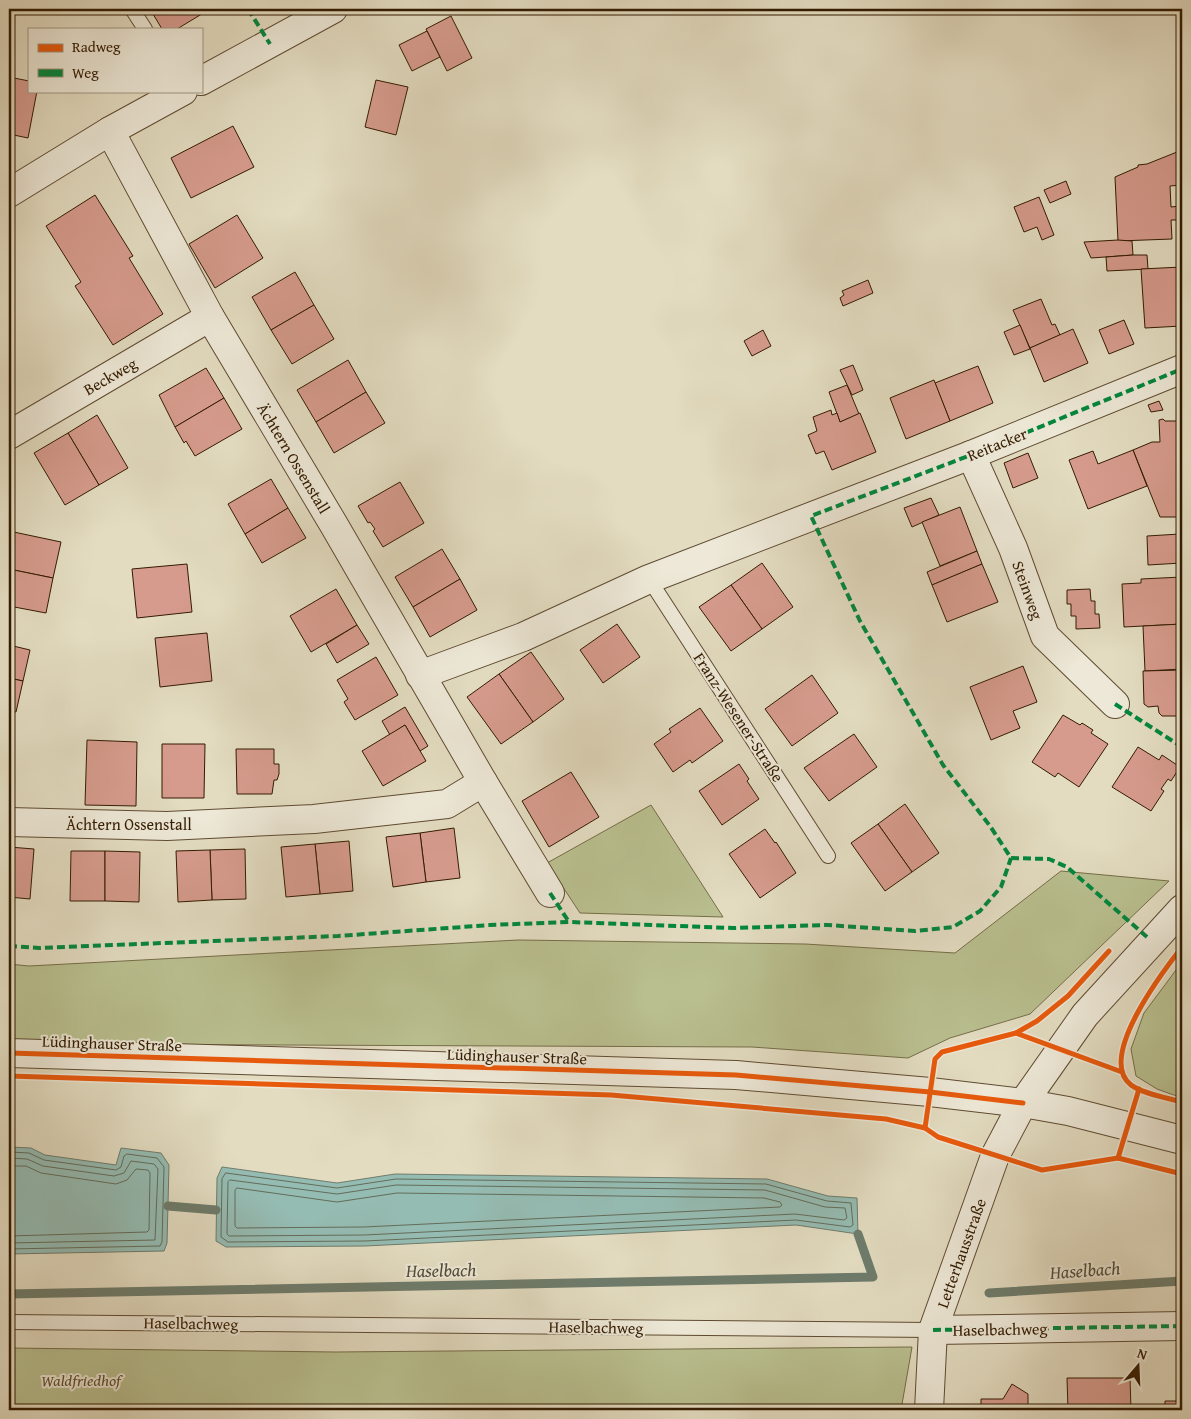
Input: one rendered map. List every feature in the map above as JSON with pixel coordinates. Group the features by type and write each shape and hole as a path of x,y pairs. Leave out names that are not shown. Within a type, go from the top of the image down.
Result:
{"street":[{"path":"202,80 334,9"},
{"path":"9,193 110,131 181,92"},
{"name":"Ächtern Ossenstall","path":"110,131 210,317 550,893"},
{"name":"Beckweg","path":"9,435 210,317"},
{"name":"Reitacker","path":"649,579 971,455 1182,369"},
{"name":"Steinweg","path":"971,455 1012,548 1045,636 1115,704"},
{"path":"420,675 523,637 649,579"},
{"name":"Ächtern Ossenstall","path":"9,822 167,826 314,819 447,804 483,782"},
{"path":"1023,1103 1084,1015 1182,909"},
{"name":"Lüdinghauser Straße","path":"9,1053 736,1075 930,1092 1023,1103 1068,1111 1182,1140"},
{"name":"Letterhausstraße","path":"929,1410 933,1330 995,1156 1023,1103"},
{"name":"Haselbachweg","path":"933,1330 1182,1326"}],"lane":[{"path":"132,9 144,28"},
{"name":"Franz-Wesener-Straße","path":"649,579 828,856"},
{"name":"Haselbachweg","path":"9,1322 933,1330"}],"green space":[{"path":"651,805 723,917 580,913 547,863"},
{"path":"1061,871 1169,881 1030,1014 950,1038 908,1058 752,1047 43,1044 9,1040 9,964 29,966 518,940 805,944 955,953"},
{"path":"1182,962 1182,1098 1157,1089 1136,1076 1131,1049 1144,1013"},
{"name":"Waldfriedhof","path":"912,1347 901,1410 9,1410 9,1348 335,1352"}],"water":[{"path":"9,1147 31,1148 45,1155 116,1165 121,1148 161,1153 169,1165 167,1243 164,1251 9,1254"},
{"path":"222,1167 337,1183 395,1174 767,1179 828,1196 857,1198 858,1234 796,1225 365,1246 226,1247 216,1241 217,1178"}],"building":[{"path":"150,9 210,9 179,28 161,28"},
{"path":"451,16 472,58 447,71 426,29"},
{"path":"427,31 440,57 412,71 399,45"},
{"path":"9,77 28,81 28,92 37,92 28,138 9,134"},
{"path":"376,80 408,87 396,135 365,127"},
{"path":"233,126 254,167 191,198 171,158"},
{"path":"1177,152 1178,172 1181,172 1181,185 1170,186 1171,207 1180,206 1181,220 1171,220 1172,239 1118,241 1115,177 1138,167 1138,165 1147,164"},
{"path":"1066,181 1071,194 1050,203 1044,190"},
{"path":"95,195 133,256 129,258 163,314 113,345 75,286 81,282 46,226"},
{"path":"1039,197 1054,235 1042,240 1037,227 1024,232 1014,207"},
{"path":"237,215 263,258 215,288 189,244"},
{"path":"1132,241 1133,255 1091,258 1084,242"},
{"path":"1147,255 1148,269 1107,271 1106,257"},
{"path":"1182,267 1182,326 1145,328 1141,269"},
{"path":"295,272 314,305 271,330 252,297"},
{"path":"868,280 873,293 843,306 840,298 844,295 842,291"},
{"path":"1041,299 1052,325 1055,324 1060,335 1030,348 1013,310"},
{"path":"314,305 334,339 292,364 271,330"},
{"path":"1124,320 1134,344 1109,354 1099,330"},
{"path":"1020,325 1030,349 1014,355 1004,332"},
{"path":"1073,329 1088,363 1044,382 1030,348"},
{"path":"763,330 771,346 752,356 744,341"},
{"path":"348,360 366,392 316,422 297,390"},
{"path":"853,365 863,390 852,395 840,370"},
{"path":"978,366 993,403 950,421 935,383"},
{"path":"206,368 224,398 175,427 159,395"},
{"path":"934,380 950,421 906,439 890,398"},
{"path":"847,385 859,414 840,422 829,392"},
{"path":"366,392 385,423 334,453 316,422"},
{"path":"224,398 242,429 195,456 186,441 184,443 175,427"},
{"path":"1159,401 1163,410 1151,412 1148,405"},
{"path":"831,410 832,415 837,413 840,422 860,413 876,452 832,470 824,451 816,454 808,435 817,431 813,417"},
{"path":"97,415 128,468 99,485 68,433"},
{"path":"1163,419 1165,421 1182,421 1182,517 1160,517 1133,450 1152,442 1160,442 1159,420"},
{"path":"68,433 99,485 65,505 34,453"},
{"path":"1133,450 1147,486 1088,509 1069,460 1093,451 1098,464"},
{"path":"1028,453 1038,478 1013,488 1004,463"},
{"path":"271,479 288,508 245,534 228,504"},
{"path":"400,482 424,523 383,547 373,531 375,529 370,522 368,523 358,506"},
{"path":"931,498 939,515 912,527 904,508"},
{"path":"960,507 977,551 940,566 922,522"},
{"path":"288,508 306,538 262,563 245,534"},
{"path":"9,531 61,542 53,578 9,569"},
{"path":"1180,534 1182,563 1148,565 1147,536"},
{"path":"442,549 460,579 413,607 395,577"},
{"path":"977,551 982,564 932,585 927,572"},
{"path":"762,563 793,607 762,629 731,585"},
{"path":"187,564 192,612 137,618 132,569"},
{"path":"982,564 998,602 947,622 932,585"},
{"path":"9,569 53,578 46,613 9,606"},
{"path":"1182,577 1182,624 1124,627 1122,584 1141,583 1141,579"},
{"path":"460,579 477,610 430,637 413,607"},
{"path":"731,585 762,629 731,651 699,607"},
{"path":"336,589 357,625 311,652 290,616"},
{"path":"1090,589 1091,601 1095,601 1095,614 1099,614 1100,628 1076,629 1076,616 1071,616 1071,604 1067,604 1067,590"},
{"path":"617,624 640,657 603,683 580,650"},
{"path":"1182,624 1182,669 1145,671 1143,626"},
{"path":"357,625 369,644 337,663 326,644"},
{"path":"207,633 212,681 160,687 155,638"},
{"path":"9,645 30,650 23,681 9,678"},
{"path":"531,652 564,699 533,722 499,674"},
{"path":"376,657 398,695 355,720 344,702 348,699 337,680"},
{"path":"1023,666 1037,702 1013,711 1020,728 991,740 970,687"},
{"path":"1182,670 1182,716 1162,716 1159,713 1158,706 1148,707 1144,704 1143,671"},
{"path":"499,674 533,722 501,744 467,697"},
{"path":"812,675 838,713 792,746 765,709"},
{"path":"9,678 23,681 16,712 9,711"},
{"path":"405,707 428,746 420,751 405,725 390,735 382,721"},
{"path":"700,708 723,741 692,763 690,760 673,772 654,744 671,732 669,729"},
{"path":"1063,715 1093,730 1091,733 1108,744 1079,787 1058,773 1055,777 1032,762"},
{"path":"405,725 426,761 383,786 362,751"},
{"path":"854,734 877,767 829,801 804,768"},
{"path":"87,740 137,742 136,806 85,805"},
{"path":"162,744 205,744 204,798 162,798"},
{"path":"1138,747 1159,760 1162,755 1180,767 1171,781 1168,779 1161,789 1164,791 1151,811 1112,787"},
{"path":"236,749 274,749 274,764 279,764 279,774 277,780 274,780 272,794 237,794"},
{"path":"9,752 13,753 9,774"},
{"path":"739,764 759,799 722,825 699,791"},
{"path":"571,772 599,817 549,847 522,801"},
{"path":"905,804 939,853 912,872 878,824"},
{"path":"878,824 912,872 885,891 851,843"},
{"path":"454,828 460,878 426,882 420,833"},
{"path":"765,829 776,842 796,873 760,898 729,854"},
{"path":"420,833 426,882 393,887 386,837"},
{"path":"349,841 353,891 320,894 315,844"},
{"path":"315,844 320,894 286,897 281,847"},
{"path":"9,847 34,849 30,899 9,897"},
{"path":"245,849 246,899 212,900 210,850"},
{"path":"210,850 212,900 178,902 176,851"},
{"path":"71,851 105,851 105,901 70,901"},
{"path":"105,851 140,852 139,902 105,901"},
{"path":"1180,1376 1182,1376 1182,1410 1165,1410 1165,1401 1180,1401"},
{"path":"1067,1378 1130,1378 1131,1410 1068,1410"},
{"path":"1012,1384 1028,1394 1028,1410 981,1410 981,1399 1003,1399"}],"waterway":[{"path":"168,1206 216,1210"},
{"name":"Haselbach","path":"9,1294 873,1277 858,1234"},
{"name":"Haselbach","path":"989,1293 1182,1281"}],"marked path":[{"path":"248,9 270,44"},
{"path":"1147,937 1067,867 1049,859 1011,858 990,826 943,765 860,621 811,516 971,455 1182,369"},
{"path":"1115,704 1182,747"},
{"path":"9,946 39,948 338,936 490,925 569,922 733,928 827,925 915,931 953,927 980,911 1001,887 1011,858"},
{"path":"550,893 569,922"},
{"path":"933,1330 1182,1326"}],"cycle path":[{"path":"1182,947 1162,974 1137,1014 1127,1036 1122,1055 1122,1072 1131,1085 1149,1093 1182,1102"},
{"path":"925,1128 935,1059 942,1052 1016,1033 1037,1021 1068,996 1109,951"},
{"path":"1016,1033 1122,1072"},
{"path":"9,1053 736,1075 930,1092 1023,1103"},
{"path":"9,1076 611,1095 886,1119 925,1128 938,1137 1042,1170 1118,1158 1182,1174"},
{"path":"1118,1158 1139,1089"}]}
